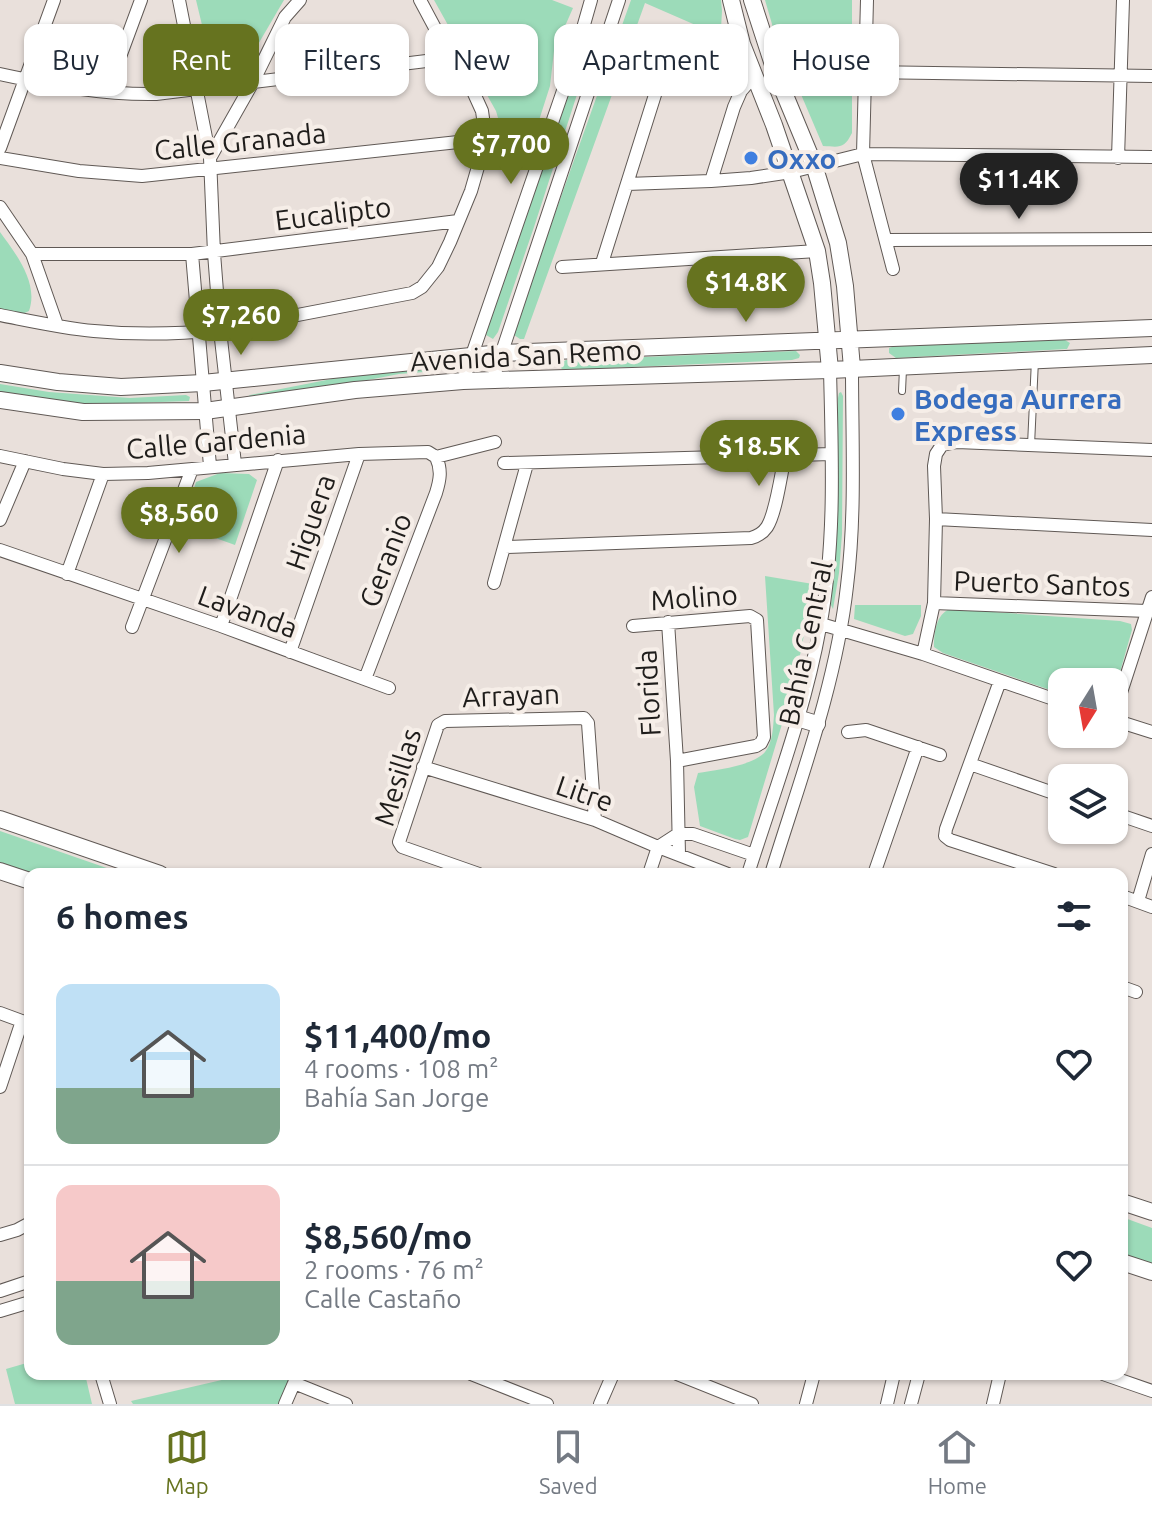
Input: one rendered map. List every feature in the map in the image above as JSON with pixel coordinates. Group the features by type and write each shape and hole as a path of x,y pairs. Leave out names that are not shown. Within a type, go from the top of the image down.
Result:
{"street":[{"path":"45,24 54,0"},
{"path":"127,38 141,0"},
{"path":"179,0 184,24"},
{"path":"259,70 285,17 300,0"},
{"path":"420,0 433,24"},
{"path":"584,24 591,0"},
{"path":"611,24 619,0"},
{"name":"Bahía Central","path":"731,0 737,24"},
{"name":"Bahía Central","path":"752,0 775,71 814,165 838,243 852,368 854,511 847,587 832,670 773,868"},
{"path":"867,0 867,24"},
{"path":"1118,158 1123,0"},
{"name":"Bahía Central","path":"748,60 817,251 830,370 831,454 829,556 821,624 797,718 750,868"},
{"path":"259,81 425,61"},
{"path":"899,73 1152,76"},
{"path":"0,74 24,79"},
{"path":"711,181 734,107 741,91 754,76"},
{"path":"0,148 24,82"},
{"path":"199,96 210,164 220,330 235,464"},
{"path":"210,164 246,96"},
{"path":"0,315 93,331 198,332 412,293 422,287 438,267 471,191 486,139 482,111 475,96"},
{"path":"463,381 561,96"},
{"path":"493,379 587,96"},
{"path":"602,263 655,96"},
{"path":"865,96 863,154 893,269"},
{"name":"Calle Granada","path":"0,158 79,171 142,176 210,164 486,139"},
{"path":"627,184 751,178 791,172 863,154 1152,157"},
{"path":"0,207 32,254 57,325"},
{"name":"Eucalipto","path":"32,254 214,253 458,221"},
{"path":"887,240 1152,239"},
{"path":"562,267 817,251"},
{"path":"192,254 210,466"},
{"name":"Avenida San Remo","path":"0,373 121,387 226,381 501,353 1152,328"},
{"path":"1093,331 1096,358"},
{"name":"Avenida San Remo","path":"0,400 83,412 205,411 355,390 493,379 830,370 1152,355"},
{"path":"436,457 495,442"},
{"path":"923,654 934,603 934,466 936,454 942,445 957,442 1152,450"},
{"name":"Calle Gardenia","path":"0,456 103,474 359,454 428,452 436,457"},
{"name":"Higuera","path":"290,652 359,454"},
{"path":"504,463 831,454"},
{"path":"505,547 759,536 768,526 785,456"},
{"name":"Geranio","path":"365,679 436,493 440,479 436,457"},
{"path":"221,626 278,460"},
{"path":"0,520 25,461"},
{"path":"494,583 527,464"},
{"path":"132,627 192,469"},
{"path":"67,574 103,474"},
{"path":"936,519 1152,530"},
{"name":"Lavanda","path":"0,550 389,688"},
{"path":"1128,672 1152,597"},
{"name":"Puerto Santos","path":"934,603 1147,611"},
{"name":"Molino","path":"633,626 750,616 757,620 764,737 761,743 677,761"},
{"name":"Florida","path":"668,622 677,761 679,854"},
{"path":"821,624 923,654 1048,697"},
{"path":"1000,681 945,836 1036,868"},
{"name":"Arrayan","path":"441,723 584,718 588,723 595,820"},
{"path":"797,718 817,724"},
{"name":"Mesillas","path":"441,723 399,842 402,847 462,868"},
{"path":"1128,723 1152,732"},
{"path":"848,732 866,730 940,755"},
{"path":"876,868 918,747"},
{"path":"970,764 1048,791"},
{"name":"Litre","path":"423,767 595,820 713,868"},
{"path":"1128,818 1152,826"},
{"path":"0,819 143,868"},
{"path":"651,868 658,847 678,834 693,834 754,855"},
{"path":"1138,901 1152,854"},
{"path":"0,871 24,879"},
{"path":"1128,898 1152,907"},
{"path":"1128,989 1136,992"},
{"path":"0,1013 24,1022"},
{"path":"0,1087 24,1028"},
{"path":"1128,1204 1152,1212"},
{"path":"0,1235 24,1226"},
{"path":"1128,1264 1152,1272"},
{"path":"0,1291 24,1283"},
{"path":"0,1311 24,1304"},
{"path":"103,1380 110,1404"},
{"path":"285,1404 295,1380"},
{"path":"300,1380 346,1404"},
{"path":"486,1380 547,1404"},
{"path":"600,1404 610,1380"},
{"path":"692,1380 752,1404"},
{"path":"806,1404 812,1380"},
{"path":"887,1404 893,1380"},
{"path":"911,1404 917,1380"},
{"path":"993,1404 999,1380"},
{"path":"1120,1380 1152,1391"}],"lane":[{"path":"1031,445 1035,360"},
{"path":"902,391 903,365"}],"green space":[{"path":"196,0 284,0 259,43 259,24 202,24"},
{"path":"434,0 552,0 573,8 566,24 554,24 550,86 526,161 498,148 501,128 488,96 538,96 538,24 447,24"},
{"path":"631,0 721,0 721,24 693,24 645,3 637,24 622,24"},
{"path":"765,0 852,0 852,24 772,24"},
{"path":"568,96 577,96 498,332 493,339 486,335 487,328 511,250"},
{"path":"597,96 612,96 524,339 514,335"},
{"path":"802,96 852,96 852,133 838,147 823,146"},
{"path":"0,232 24,269 31,290 29,311 18,316 0,312"},
{"path":"1056,339 1070,343 1067,349 896,358 889,353 889,348 895,346"},
{"path":"796,351 799,358 792,360 563,370 559,366 566,360"},
{"path":"437,367 437,371 246,398 357,374"},
{"path":"0,384 49,392 130,398 190,397 189,401 77,405 0,395"},
{"path":"841,392 842,534 833,609 838,398"},
{"path":"220,473 249,474 257,480 235,545 182,526 196,482"},
{"path":"765,576 813,584 801,651 782,724 748,837 740,840 700,826 694,787 698,773 752,761 770,744 774,715"},
{"path":"855,605 921,605 921,616 913,634 905,636 854,619"},
{"path":"945,611 1120,621 1131,624 1132,630 1121,668 1048,668 1048,689 943,653 934,647 935,630"},
{"path":"0,831 107,868 24,868 24,872 0,866"},
{"path":"1128,1219 1152,1228 1152,1265 1128,1256"},
{"path":"24,1364 24,1380 86,1380 92,1404 15,1404 6,1369"},
{"path":"222,1380 290,1380 279,1404 133,1404 131,1401"}],"place":[{"name":"Oxxo","path":"751,158"},
{"name":"Bodega Aurrera Express","path":"898,414"}]}
